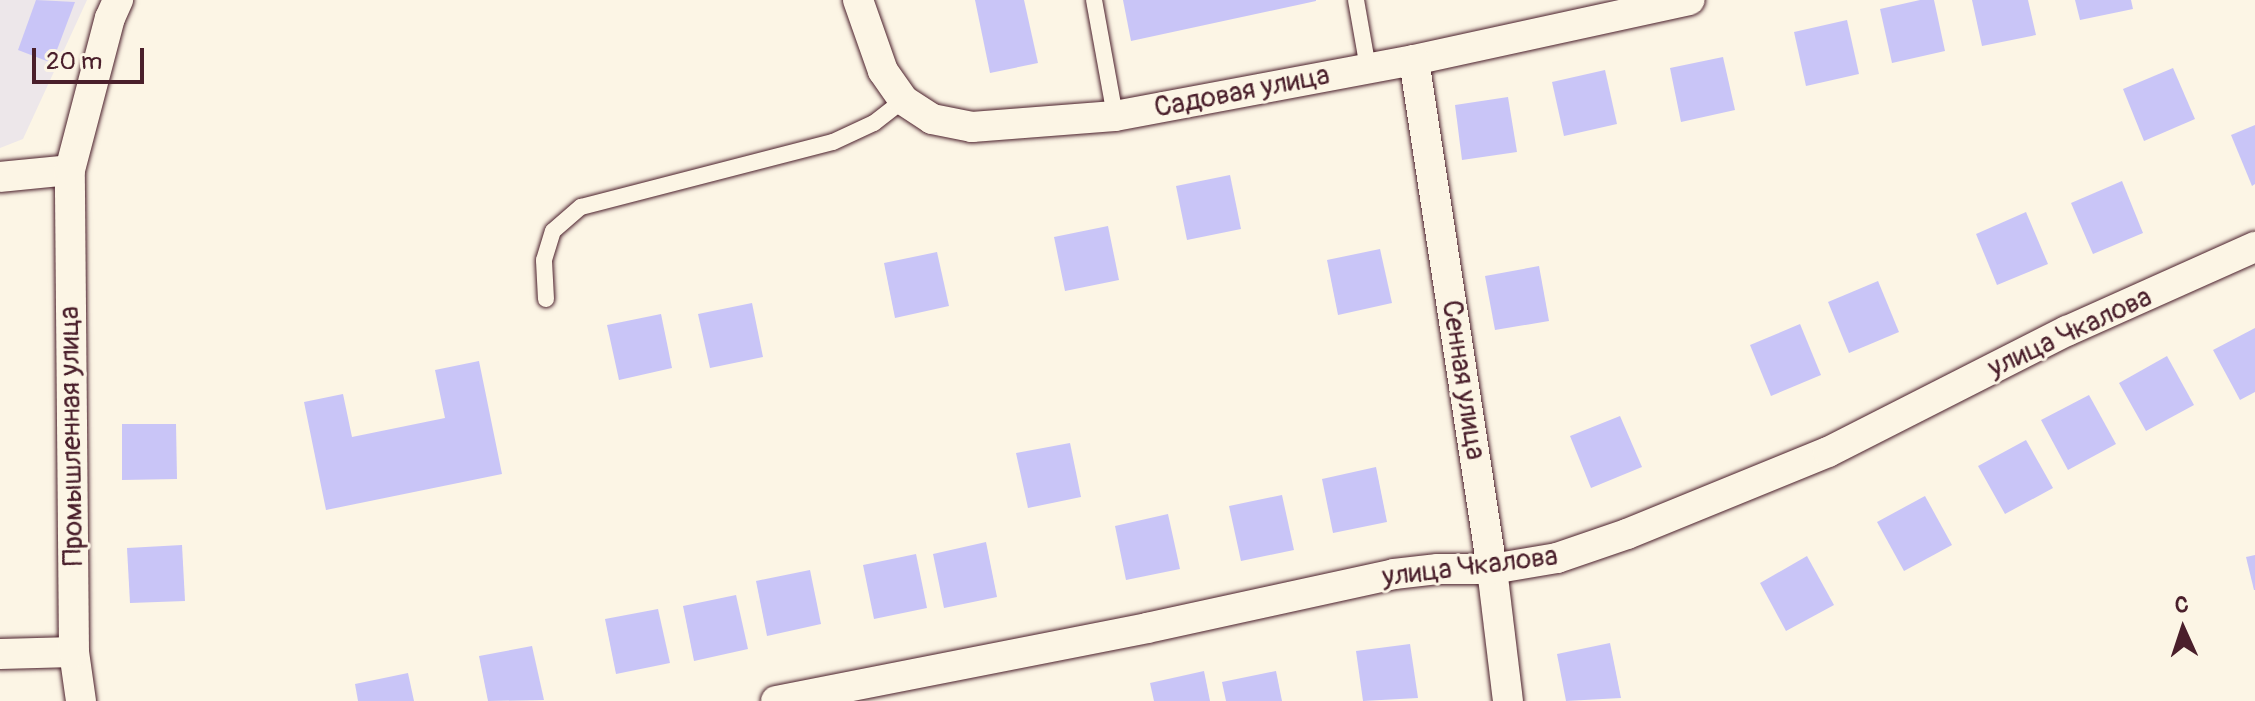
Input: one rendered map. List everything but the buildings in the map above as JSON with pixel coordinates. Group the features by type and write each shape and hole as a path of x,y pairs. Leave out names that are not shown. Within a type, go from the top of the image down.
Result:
{"street":[{"name":"Промышленная улица","path":"81,701 74,652 70,170 110,18 118,0"},
{"name":"Садовая улица","path":"858,0 883,71 903,100 932,119 972,127 1115,116 1414,60 1690,0"},
{"name":"Сенная улица","path":"1414,60 1492,569 1508,701"},
{"path":"0,177 70,170"},
{"name":"улица Чкалова","path":"776,701 1147,628 1394,574 1492,569 1557,558 1627,534 1828,452 2067,331 2255,247"},
{"path":"0,654 74,652"}],"lane":[{"path":"1094,0 1115,116"},
{"path":"1356,0 1368,68"},
{"path":"546,299 544,260 553,231 581,207 833,142 874,123 903,100"}],"shaded area":[{"path":"0,0 87,0 23,139 0,148"}]}
